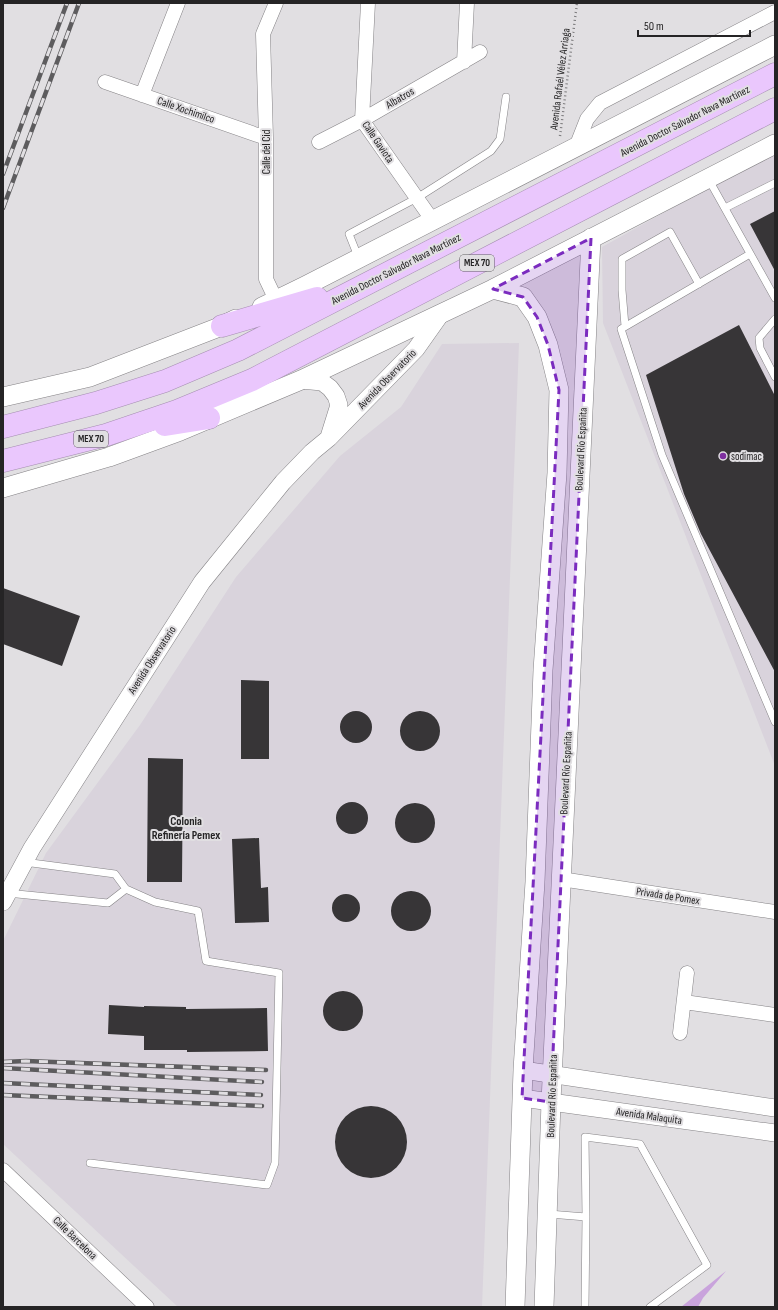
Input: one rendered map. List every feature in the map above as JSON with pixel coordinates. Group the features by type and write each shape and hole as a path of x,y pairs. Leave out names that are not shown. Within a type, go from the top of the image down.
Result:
{"highway":[{"name":"Avenida Doctor Salvador Nava Martínez","path":"3,427 96,403 165,381 238,350 775,74"},
{"name":"MEX 70","path":"3,461 106,435 177,411 252,380 775,109"},
{"path":"222,326 368,283"},
{"path":"106,435 209,418"}],"main road":[{"path":"3,397 90,377 222,326 433,221 775,45"},
{"path":"3,488 109,457 180,431 301,380 493,289 775,144"},
{"name":"Boulevard Río Españita","path":"544,1307 552,1074 591,238"},
{"name":"Boulevard Río Españita","path":"493,289 523,297 537,317 548,345 559,390 557,472 543,670 534,882 523,1070 515,1307"}],"street":[{"path":"142,95 178,3"},
{"name":"Calle del Cid","path":"276,3 263,34 266,138 266,279 276,300"},
{"name":"Calle Gaviota","path":"368,3 362,120 433,221"},
{"path":"464,62 467,3"},
{"path":"576,147 587,119 600,103 775,12"},
{"name":"Albatros","path":"319,142 362,120 480,52"},
{"name":"Calle Xochimilco","path":"105,82 266,138"},
{"name":"Avenida Observatorio","path":"5,898 32,848 202,582 283,482 312,452 329,438 416,349 440,314"},
{"path":"301,380 322,382 330,388 336,396 338,405 329,438"},
{"name":"Privada de Pomex","path":"561,879 775,912"},
{"path":"680,1033 687,973"},
{"path":"684,1002 775,1015"},
{"path":"523,1070 775,1108"},
{"name":"Avenida Malaquita","path":"522,1098 775,1133"},
{"name":"Calle Barcelona","path":"3,1170 147,1307"}],"lane":[{"path":"358,259 349,234 417,198 490,151 500,139 506,97"},
{"path":"708,178 775,298"},
{"path":"725,208 775,183"},
{"path":"625,326 622,290 622,259 670,232 699,284"},
{"path":"750,254 620,329 662,454 775,722"},
{"path":"775,319 760,338 760,348 775,377"},
{"path":"24,862 114,874 126,889 155,902 198,910 206,961 278,973 275,1163 267,1185 90,1163"},
{"path":"5,898 108,903 126,889"},
{"path":"584,1307 586,1217 585,1137 640,1144 707,1265 650,1307"},
{"path":"547,1214 586,1217"}],"path":[{"name":"Avenida Rafaél Vélez Arriaga","path":"557,156 578,3"}],"highlighted area":[{"path":"591,238 552,1074 551,1102 522,1098 559,390 548,345 537,317 523,297 493,289"}],"shaded area":[{"path":"775,151 775,766 603,323 602,247"},
{"path":"519,343 482,1307 178,1307 3,1144 3,941 46,853 140,725 236,577 340,456 401,407 442,344"},
{"path":"726,1271 703,1298 698,1307 681,1307"}],"building":[{"path":"775,211 775,271 750,224"},
{"name":"sodimac","path":"739,325 775,396 775,672 701,534 684,494 646,375"},
{"path":"3,588 80,616 62,666 3,644"},
{"path":"241,680 269,681 269,759 241,759"},
{"path":"353,711 359,711 368,715 372,727 368,739 359,743 353,743 344,739 340,730 340,724 344,715"},
{"path":"420,711 431,714 437,720 440,731 437,742 431,748 420,751 409,748 403,742 400,731 403,720 409,714"},
{"path":"148,758 183,759 182,882 147,882"},
{"path":"349,802 355,802 364,806 368,818 364,830 355,834 349,834 340,830 336,821 336,815 340,806"},
{"path":"411,803 419,803 426,806 432,812 435,823 432,834 426,840 419,843 411,843 404,840 398,834 395,827 395,819 398,812 404,806"},
{"path":"259,838 261,888 268,887 269,922 235,923 232,839"},
{"path":"411,891 422,894 428,900 431,911 428,922 422,928 411,931 400,928 394,922 391,911 394,900 400,894"},
{"path":"346,894 356,898 360,908 356,918 346,922 336,918 332,908 336,898"},
{"path":"339,991 347,991 354,994 360,1000 363,1011 360,1022 354,1028 347,1031 339,1031 332,1028 326,1022 323,1015 323,1007 326,1000 332,994"},
{"path":"109,1005 186,1007 186,1009 267,1008 268,1051 187,1052 187,1050 144,1050 144,1036 108,1034"},
{"path":"371,1106 391,1112 401,1122 407,1142 401,1162 391,1172 371,1178 351,1172 341,1162 335,1142 341,1122 351,1112"}],"railway":[{"path":"3,174 67,3"},
{"path":"3,208 79,3"},
{"path":"3,1062 26,1061 266,1070"},
{"path":"3,1068 262,1082"},
{"path":"3,1083 261,1095"},
{"path":"3,1095 262,1106"}],"place":[{"name":"sodimac","path":"723,456"}],"district":[{"name":"Colonia Refinería Pemex","path":"186,828"}]}
